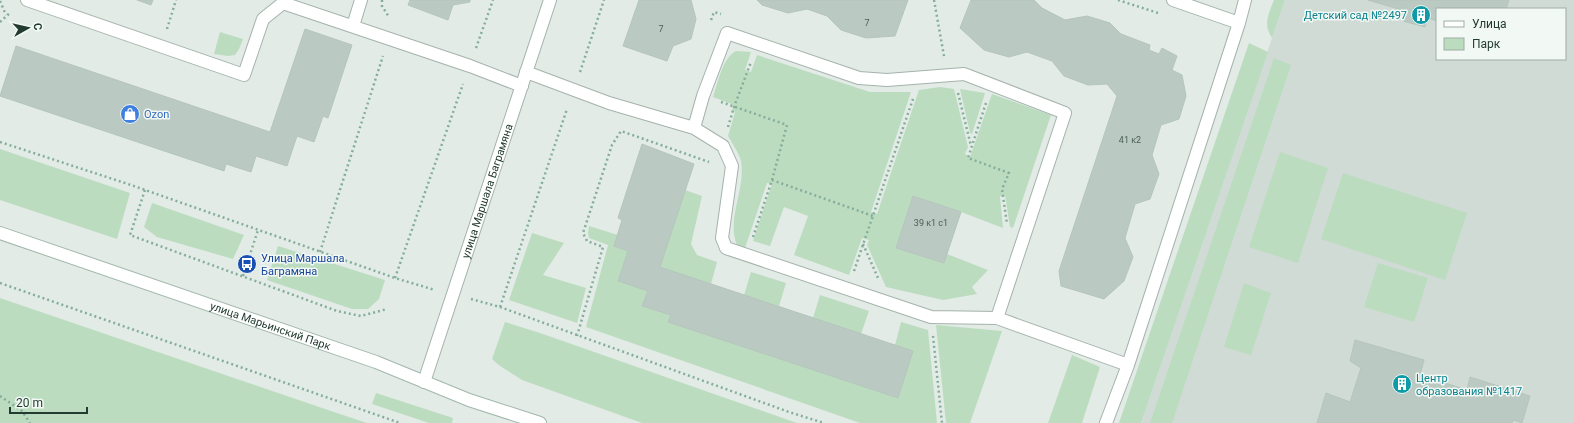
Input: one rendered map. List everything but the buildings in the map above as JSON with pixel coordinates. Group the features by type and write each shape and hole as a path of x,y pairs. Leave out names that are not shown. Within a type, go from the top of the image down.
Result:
{"main road":[{"path":"27,0 244,75 263,19 283,3 470,66 522,86"},
{"path":"353,26 361,0"},
{"name":"улица Маршала Баграмяна","path":"424,382 550,0"},
{"path":"1173,0 1239,23"},
{"path":"1106,423 1128,365 1239,23 1245,0"},
{"path":"694,128 703,96 727,33 859,78 888,80 964,74 1065,113 997,318"},
{"path":"526,72 609,103 694,128 723,146 732,166 722,238 726,248 931,317 997,318 1128,365"},
{"name":"улица Марьинский Парк","path":"0,233 376,362 469,400 540,423"}],"path":[{"path":"0,142 144,190 395,278 493,0"},
{"path":"604,0 500,307 789,412 824,423"},
{"path":"0,1 6,15"},
{"path":"577,336 603,246 587,241 583,233 612,145 621,131 717,166 734,107 757,43"},
{"path":"320,252 385,52"},
{"path":"954,75 971,148"},
{"path":"848,288 921,77"},
{"path":"992,85 968,158 1009,173 1002,189 1008,231 1024,237"},
{"path":"703,96 787,125 772,180 747,255"},
{"path":"772,180 873,216"},
{"path":"144,190 130,235 337,312 361,316 387,309"},
{"path":"243,276 258,230"},
{"path":"0,283 400,423"},
{"path":"931,317 942,423"},
{"path":"0,396 22,411 30,423"}],"shaded area":[{"path":"1285,0 1574,0 1574,423 1141,423"}],"green space":[{"path":"1274,0 1285,0 1272,38 1269,33 1267,19"},
{"path":"220,32 243,39 235,55 228,56 214,54"},
{"path":"1249,43 1268,52 1141,423 1119,423"},
{"path":"736,51 751,52 745,70 751,72 757,55 870,92 911,92 871,212 877,214 919,90 940,87 954,89 968,147 965,154 970,157 992,94 1051,115 1013,228 1010,227 1005,195 1004,197 1000,196 1003,228 913,196 896,248 944,263 947,254 988,270 972,287 977,294 943,300 886,287 867,245 869,240 862,238 849,275 794,255 808,216 784,207 770,246 753,241 772,184 767,183 745,248 737,245 734,235 734,225 742,172 741,161 728,136 735,112 732,110 734,105 713,97 727,59"},
{"path":"1274,58 1291,65 1172,423 1150,423"},
{"path":"960,89 985,93 972,134 970,133"},
{"path":"0,149 130,193 117,239 0,200"},
{"path":"1280,152 1328,168 1298,263 1249,247"},
{"path":"1343,173 1467,213 1445,280 1321,239"},
{"path":"685,190 702,196 691,244 697,255 717,262 711,284 660,267"},
{"path":"152,203 244,235 233,259 157,237 144,227"},
{"path":"589,226 618,235 614,246 628,251 648,291 642,306 671,315 668,322 898,398 913,351 895,345 901,322 928,330 937,423 860,423 586,327 608,245 589,238"},
{"path":"532,233 564,243 543,275 586,288 577,323 509,300"},
{"path":"278,246 385,280 379,299 368,309 352,309 267,280"},
{"path":"1378,263 1428,278 1414,322 1364,307"},
{"path":"751,272 786,283 779,306 744,295"},
{"path":"1244,283 1271,293 1251,355 1224,347"},
{"path":"820,295 869,311 861,334 813,318"},
{"path":"0,298 331,411 367,423 0,423"},
{"path":"505,322 797,423 642,423 522,380 500,366 492,359"},
{"path":"936,325 1002,331 970,423 946,423"},
{"path":"1072,355 1100,367 1082,423 1048,423"},
{"path":"376,393 453,418 452,423 429,423 372,404"}],"place":[{"name":"Детский сад №2497","path":"1421,15"},
{"name":"Ozon","path":"130,114"},
{"name":"Улица Маршала Баграмяна","path":"247,264"},
{"name":"Центр образования №1417","path":"1402,384"}]}
